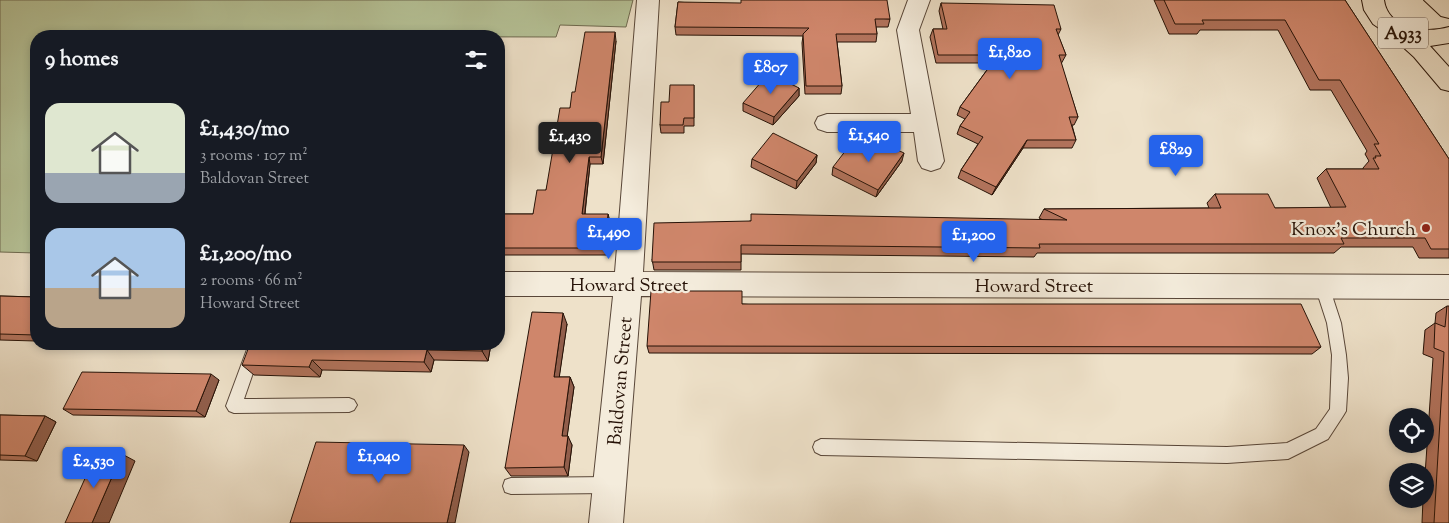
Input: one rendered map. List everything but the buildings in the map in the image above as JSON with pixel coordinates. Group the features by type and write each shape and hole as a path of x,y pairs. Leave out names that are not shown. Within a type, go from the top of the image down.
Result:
{"main road":[{"name":"A933","path":"1435,0 1449,11"},
{"name":"A933","path":"1369,4 1389,26 1399,31 1423,38 1435,39 1449,34"},
{"name":"A933","path":"1399,31 1422,51 1449,83"}],"street":[{"name":"Baldovan Street","path":"606,523 628,283 648,0"},
{"path":"919,0 908,30 931,161"},
{"path":"827,123 924,123"},
{"name":"Howard Street","path":"505,284 1449,288"}],"lane":[{"path":"821,448 1226,455 1288,451 1322,434 1338,411 1339,355 1334,323 1322,286"},
{"path":"254,350 234,406 349,405"},
{"path":"511,486 610,485"}],"green space":[{"path":"0,0 633,0 626,27 560,25 556,37 505,37 505,30 30,30 30,253 0,252"}],"place":[{"name":"Knox's Church","path":"1426,228"}]}
